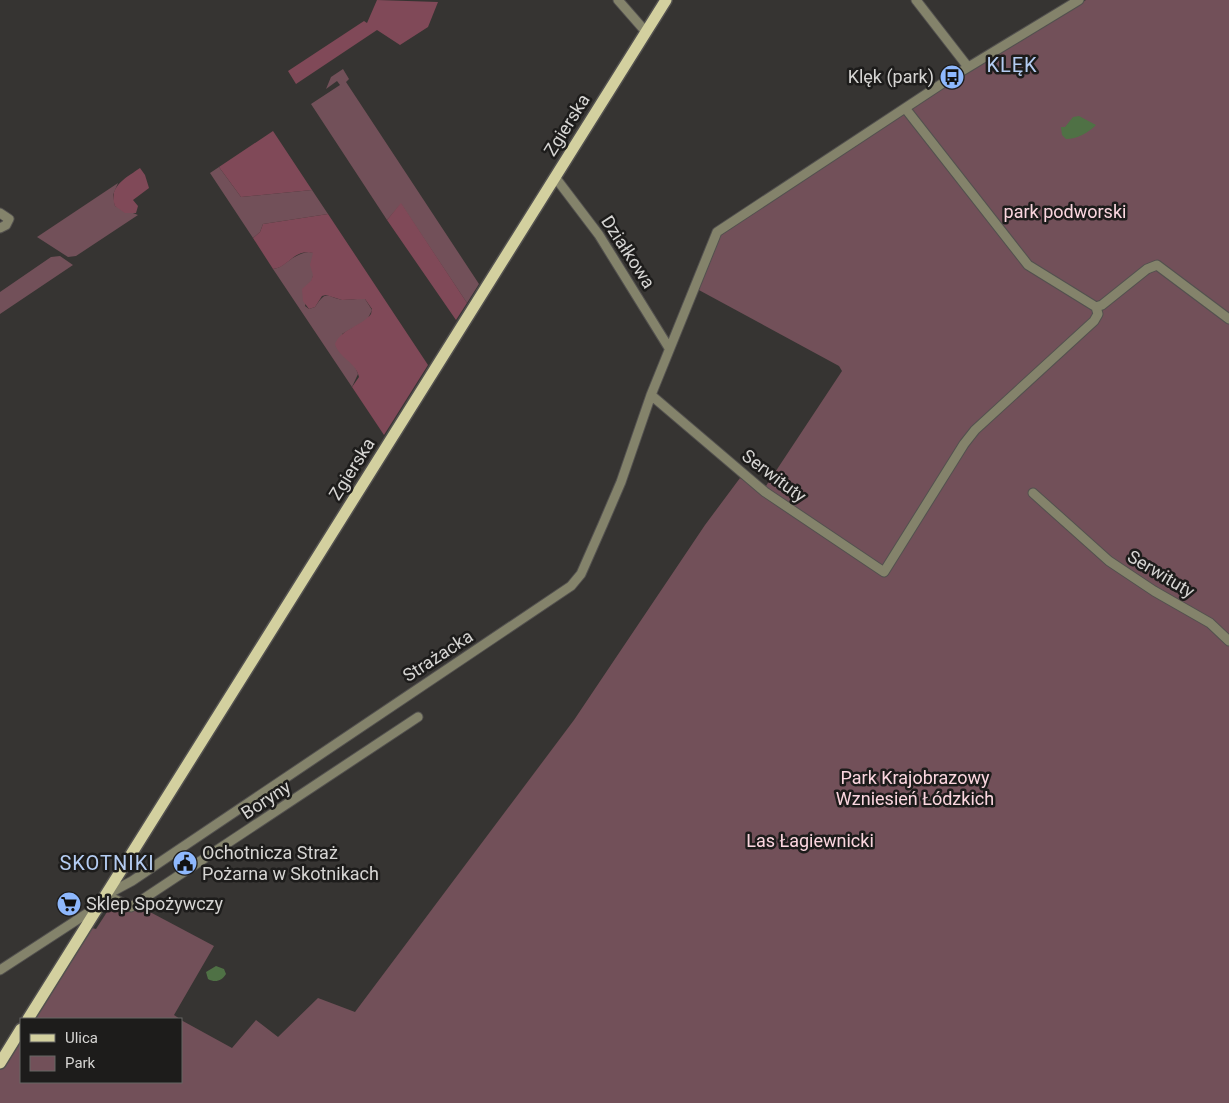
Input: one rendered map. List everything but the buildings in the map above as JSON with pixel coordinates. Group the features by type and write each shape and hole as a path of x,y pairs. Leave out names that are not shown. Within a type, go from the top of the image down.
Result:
{"main road":[{"name":"Zgierska","path":"29,1018 666,0"},
{"path":"0,1063 20,1031"}],"street":[{"path":"618,0 646,32"},
{"path":"916,0 968,67"},
{"name":"Strażacka","path":"106,895 132,881 571,586 581,574 604,524 621,482 651,395 717,232 968,67 1079,0"},
{"path":"905,108 1028,265 1096,307 1102,305 1147,268 1157,266 1229,319"},
{"name":"Działkowa","path":"555,177 599,235 670,348"},
{"path":"0,213 9,219 6,226 0,228"},
{"name":"Serwituty","path":"651,395 764,492 884,572 964,444 975,430 1094,321 1098,314 1096,307"},
{"name":"Serwituty","path":"1033,493 1109,561 1154,591 1210,622 1229,641"},
{"name":"Boryny","path":"106,895 131,907 418,717"},
{"path":"0,970 86,914 97,909"}],"green space":[{"name":"Park Krajobrazowy Wzniesień Łódzkich","path":"1086,0 1229,0 1229,1103 0,1103 0,1070 20,1038 20,1083 182,1083 182,1021 232,1048 256,1020 278,1037 318,998 355,1012 574,720 705,525 740,478 762,492 842,371 839,366 697,289 720,231 905,110"},
{"path":"343,69 349,79 346,82 479,284 467,303 401,204 387,220 311,104 340,85 337,81 326,89 331,77"},
{"path":"219,167 241,197 312,190 328,214 263,224 260,232 253,238 210,173"},
{"path":"118,183 113,195 115,206 138,215 76,256 68,257 37,237"},
{"path":"313,253 314,272 305,306 309,309 315,307 323,297 328,296 345,300 365,299 372,310 367,320 342,334 358,374 352,387 273,269 297,255"},
{"path":"60,256 73,265 0,314 0,292 51,257"},
{"path":"118,895 214,946 174,1015 178,1018 33,1018 88,927 96,929"}],"shaded area":[{"path":"377,0 438,2 428,27 400,45 377,30 296,84 288,71 364,21 367,23"},
{"path":"1079,116 1096,125 1082,135 1066,139 1062,135 1061,127 1065,127 1073,117"},
{"path":"273,131 312,190 241,197 219,167"},
{"path":"140,168 145,175 149,188 133,200 138,206 136,213 125,213 115,206 114,193 124,179"},
{"path":"401,203 467,303 456,320 387,220"},
{"path":"328,214 428,365 384,435 352,387 359,377 355,367 340,353 335,344 342,335 367,318 371,314 372,309 365,299 342,300 326,295 322,296 315,307 309,309 303,301 302,289 311,281 313,275 310,265 313,253 301,253 278,268 273,269 253,238 260,232 263,224"},
{"path":"216,966 224,969 226,974 218,981 213,981 208,979 206,972"}],"place":[{"name":"Klęk (park)","path":"952,77"},
{"name":"Ochotnicza Straż Pożarna w Skotnikach","path":"185,863"},
{"name":"Sklep Spożywczy","path":"69,904"}],"district":[{"name":"KLĘK","path":"1012,65"},
{"name":"SKOTNIKI","path":"107,863"}],"park label":[{"name":"park podworski","path":"1065,212"},
{"name":"Las Łagiewnicki","path":"810,841"}]}
